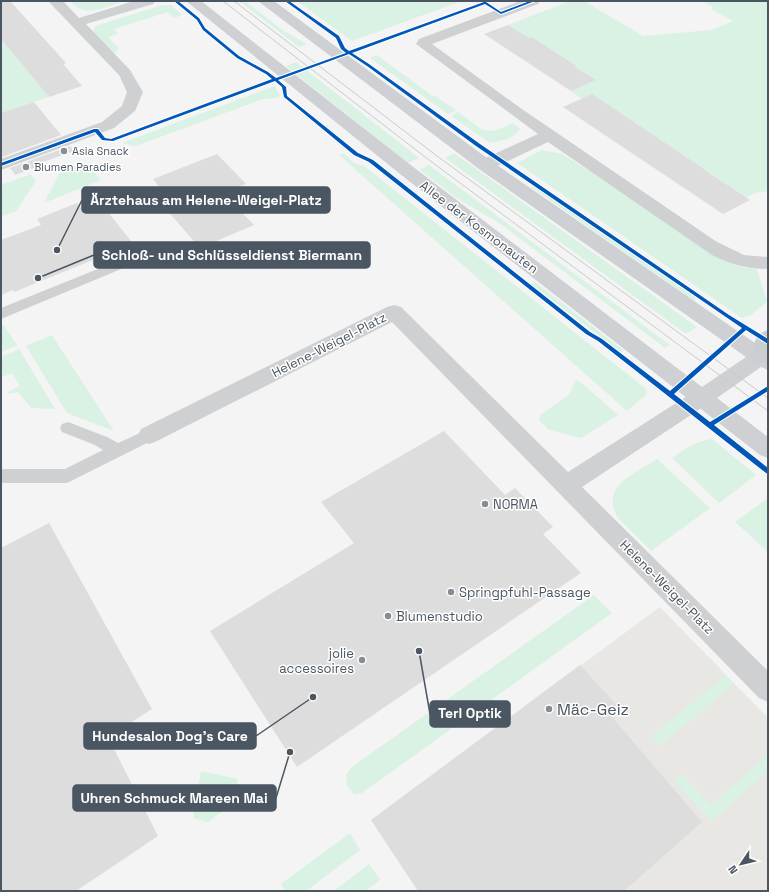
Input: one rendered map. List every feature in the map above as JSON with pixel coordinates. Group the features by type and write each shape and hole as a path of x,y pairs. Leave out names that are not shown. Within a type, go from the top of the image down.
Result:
{"main road":[{"name":"Allee der Kosmonauten","path":"193,1 418,180 768,448"},
{"path":"265,1 486,165 766,359"},
{"path":"766,359 765,340 768,337"},
{"path":"702,397 766,359"}],"street":[{"path":"1,165 108,125 129,108 135,92 125,73 55,1"},
{"path":"76,23 148,1"},
{"path":"533,1 424,42 423,44 550,135 711,246 729,257 742,262 764,263"},
{"path":"486,165 550,135"},
{"name":"Helene-Weigel-Platz","path":"149,435 394,312 768,689"},
{"path":"565,486 702,397"}],"lane":[{"path":"1,314 145,254"},
{"path":"68,428 101,441 117,451"},
{"name":"Helene-Weigel-Platz","path":"1,476 67,476 149,435"}],"shaded area":[{"path":"660,607 768,718 768,891 418,891 371,820"}],"green space":[{"path":"70,1 124,1 96,10 88,10 76,6"},
{"path":"239,1 245,1 284,31 307,44 299,47"},
{"path":"297,1 462,1 352,41"},
{"path":"570,1 584,1 643,36 712,30 733,21 711,9 713,7 701,1 768,1 768,190 762,193 759,191 746,198 677,151 582,99 571,91 596,80 575,67 576,65 532,37 529,38 508,25"},
{"path":"163,5 171,5 182,15 174,18 168,12 114,29 118,34 108,37 119,48 115,53 112,52 93,32 95,26"},
{"path":"1,39 49,97 1,113"},
{"path":"377,55 431,95 435,96 456,110 448,114 370,58"},
{"path":"296,62 419,158 408,163 286,66"},
{"path":"275,86 280,96 276,98 263,99 136,146 122,143"},
{"path":"458,112 484,130 495,130 513,123 520,129 511,137 490,143 451,116"},
{"path":"542,150 562,154 743,267 757,269 767,302 752,314 742,318 517,163"},
{"path":"343,153 354,163 364,166 645,388 647,394 627,411 339,155"},
{"path":"454,153 697,327 686,334 445,158"},
{"path":"83,164 87,169 90,168 101,180 44,203 60,172"},
{"path":"429,165 670,345 665,348 502,225 455,197 420,170"},
{"path":"31,174 36,181 16,211 1,217 1,185"},
{"path":"534,186 553,197 670,278 696,298 693,300 531,187"},
{"path":"535,282 623,350 620,352 531,284"},
{"path":"3,324 17,345 1,352 1,325"},
{"path":"52,335 114,431 67,413 26,346"},
{"path":"19,349 55,409 31,408 18,392 9,394 8,392 20,386 12,373 2,377 1,357"},
{"path":"576,380 584,385 618,415 581,438 549,430 539,420 540,415 569,395"},
{"path":"712,439 756,475 719,503 672,458 690,446"},
{"path":"657,459 710,508 651,551 618,518 613,507 613,497 616,489 622,482"},
{"path":"768,498 768,552 735,522"},
{"path":"594,595 612,613 362,793 354,794 347,786 346,775 352,767"},
{"path":"726,675 734,684 660,746 651,736"},
{"path":"768,754 768,771 711,822 674,780 682,774 711,805"},
{"path":"201,771 238,779 230,806 208,822 193,818"},
{"path":"350,833 360,850 306,891 285,891 281,884"},
{"path":"369,864 380,880 366,891 334,891"}],"building":[{"path":"1,1 10,1 66,63 63,64 82,86 49,97 1,39"},
{"path":"508,25 529,38 532,37 596,80 571,91 484,34"},
{"path":"592,94 750,200 723,214 563,107"},
{"path":"34,102 61,135 2,157 1,113"},
{"path":"70,146 74,151 40,163 41,165 15,175 10,168"},
{"path":"217,154 246,184 223,193 254,225 200,248 152,193 162,190 153,179"},
{"path":"100,202 131,241 113,249 115,251 14,292 13,290 1,295 1,240 41,225 37,219 77,203 82,209"},
{"path":"444,431 505,495 515,488 553,527 543,534 581,573 297,767 210,631 354,543 321,502"},
{"path":"49,523 152,709 108,737 158,836 76,891 1,891 1,548"},
{"path":"580,665 621,710 612,717 702,822 624,891 418,891 371,820"}],"tram line":[{"path":"223,1 429,160 768,411"},
{"path":"234,1 437,156 768,398"}],"cycle path":[{"path":"176,1 198,19 204,29 238,57 267,73 284,87 285,96 356,154 371,161 588,333 600,340 768,471"},
{"path":"287,1 338,37 343,49 368,65 478,145 727,316 768,342"},
{"path":"1,165 96,130 104,139 111,140 485,3 501,13 533,1"},
{"path":"670,394 745,328"},
{"path":"710,425 768,388"}],"place":[{"name":"Asia Snack","path":"64,151"},
{"name":"Blumen Paradies","path":"26,167"},
{"name":"Ärztehaus am Helene-Weigel-Platz","path":"57,250"},
{"name":"Schloß- und Schlüsseldienst Biermann","path":"38,278"},
{"name":"NORMA","path":"485,504"},
{"name":"Springpfuhl-Passage","path":"451,592"},
{"name":"Blumenstudio","path":"388,616"},
{"name":"Terl Optik","path":"419,651"},
{"name":"jolie accessoires","path":"362,660"},
{"name":"Hundesalon Dog’s Care","path":"313,697"},
{"name":"Mäc-Geiz","path":"549,709"},
{"name":"Uhren Schmuck Mareen Mai","path":"290,752"}]}
